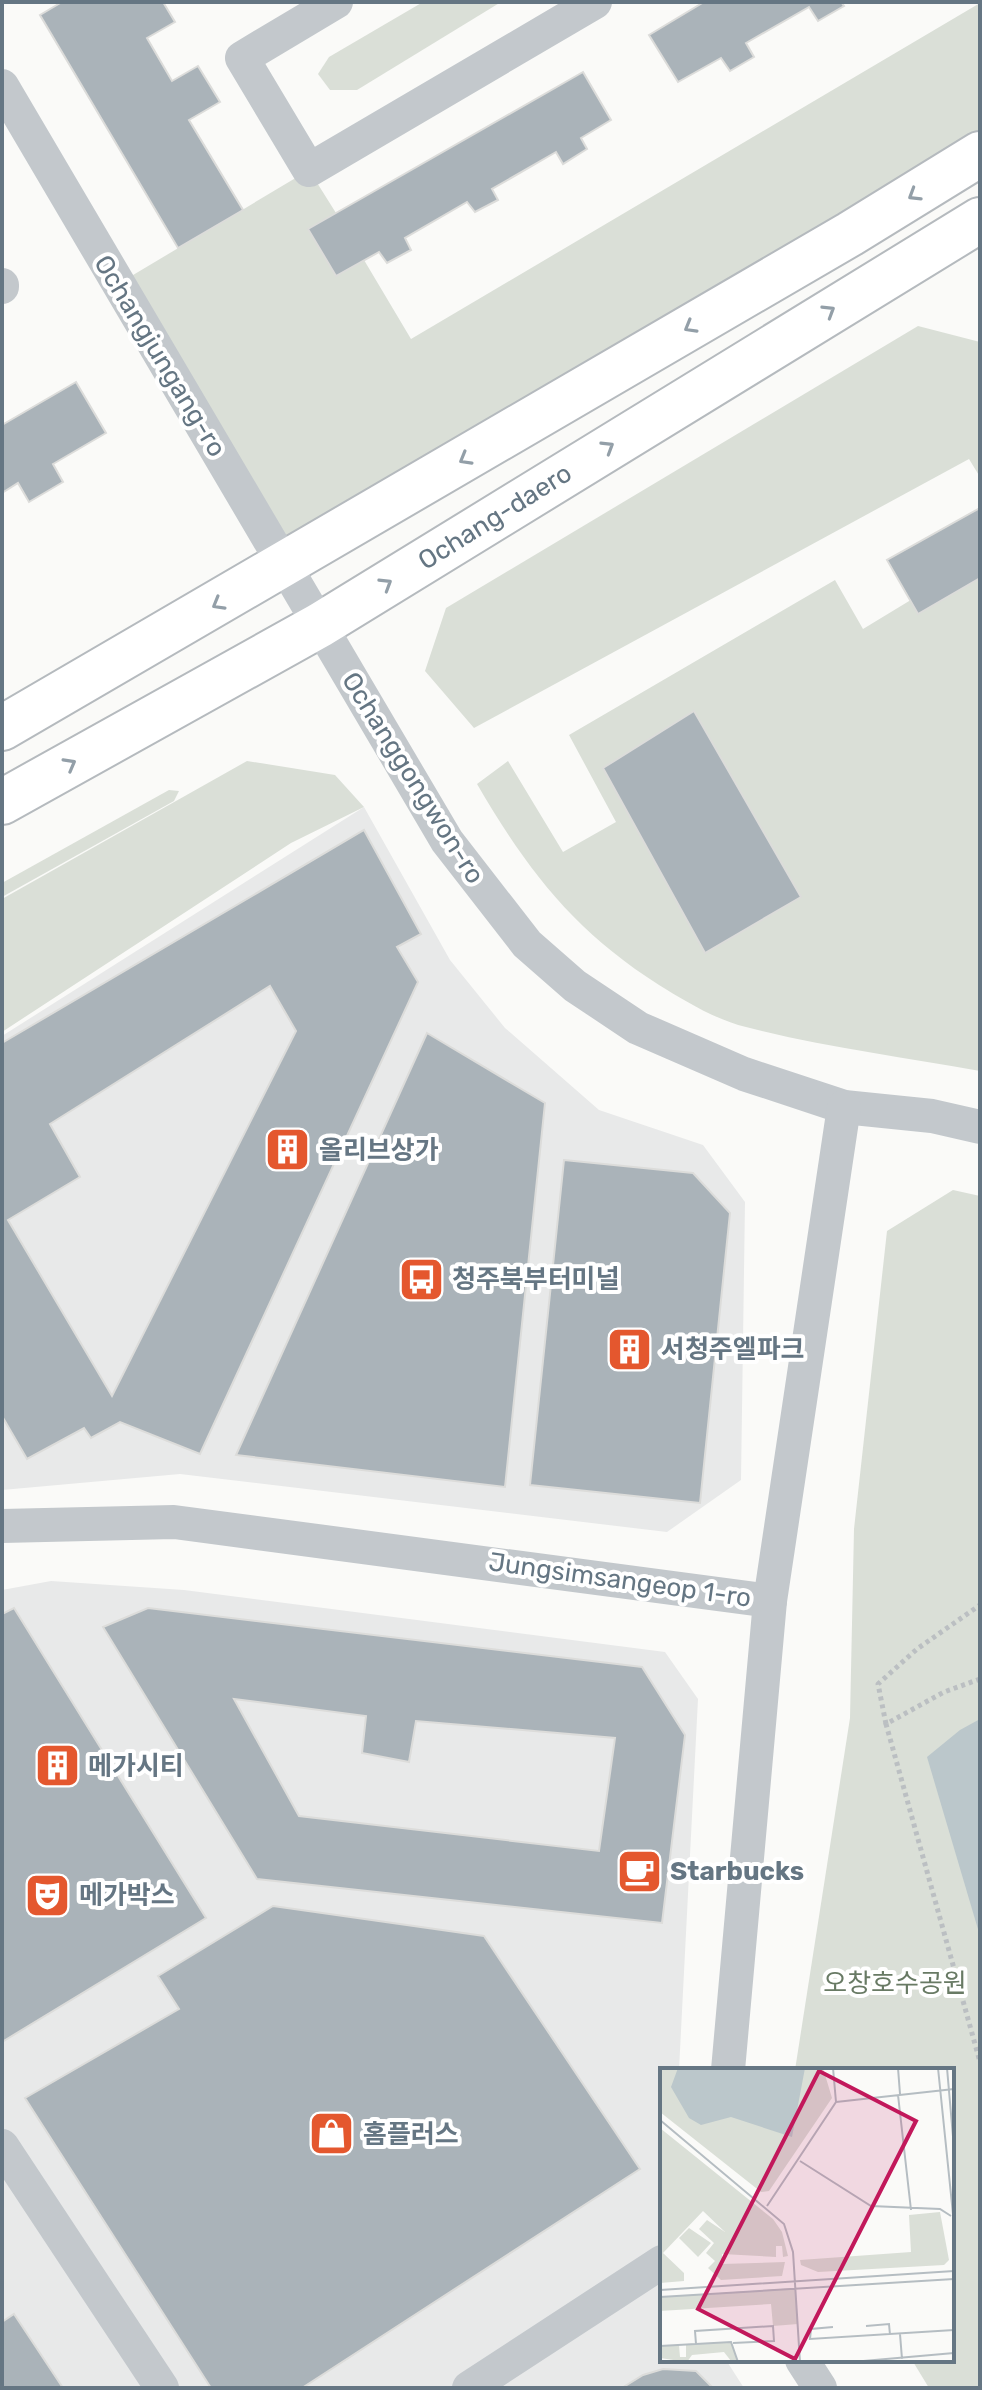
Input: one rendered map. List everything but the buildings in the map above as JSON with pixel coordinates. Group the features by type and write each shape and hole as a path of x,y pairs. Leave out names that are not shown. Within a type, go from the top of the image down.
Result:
{"main road":[{"path":"2,728 286,565 980,154"},
{"name":"Ochang-daero","path":"2,802 320,625 980,220"}],"street":[{"path":"336,2 242,58 309,170 587,4"},
{"name":"Ochangjungang-ro","path":"2,86 320,625"},
{"name":"Ochanggongwon-ro","path":"320,625 447,841 527,944 575,986 638,1028 744,1074 844,1107 932,1116 980,1127"},
{"path":"770,1601 844,1107"},
{"name":"Jungsimsangeop 1-ro","path":"2,1526 17,1523 174,1522 770,1601 728,2068"},
{"path":"2,2146 162,2388"},
{"path":"469,2388 660,2263"},
{"path":"803,2362 820,2388"}],"path":[{"path":"980,1605 917,1649 878,1684 886,1724 980,2062"},
{"path":"886,1724 944,1692 980,1679"}],"shaded area":[{"path":"364,807 450,960 505,1028 599,1110 703,1145 745,1202 741,1480 667,1532 180,1474 2,1490 2,1036"},
{"path":"51,1581 184,1590 665,1652 698,1699 679,2068 660,2068 660,2362 727,2362 744,2388 2,2388 2,1590"},
{"path":"980,1719 980,1936 927,1757 960,1730"}],"green space":[{"path":"423,2 501,2 357,90 330,90 318,74 329,57"},
{"path":"980,3 980,151 286,565 118,284 309,170 336,213 308,229 335,275 364,260 411,339"},
{"path":"918,326 980,342 980,477 969,459 474,728 425,671 446,608"},
{"path":"980,558 980,1071 775,1034 735,1024 690,1003 629,964 577,920 534,871 477,784 508,761 563,852 616,822 569,735 835,580 863,629"},
{"path":"247,761 335,775 364,807 291,843 2,1032 2,899"},
{"path":"169,790 179,791 174,801 2,897 2,883"},
{"name":"오창호수공원","path":"953,1190 980,1196 980,2388 929,2388 913,2362 954,2362 954,2068 795,2068 850,1718 854,1529 887,1231"}],"place":[{"name":"올리브상가","path":"288,1150"},
{"name":"청주북부터미널","path":"421,1279"},
{"name":"서청주엘파크","path":"630,1349"},
{"name":"메가시티","path":"57,1766"},
{"name":"Starbucks","path":"639,1871"},
{"name":"메가박스","path":"48,1895"},
{"name":"홈플러스","path":"332,2134"}]}
